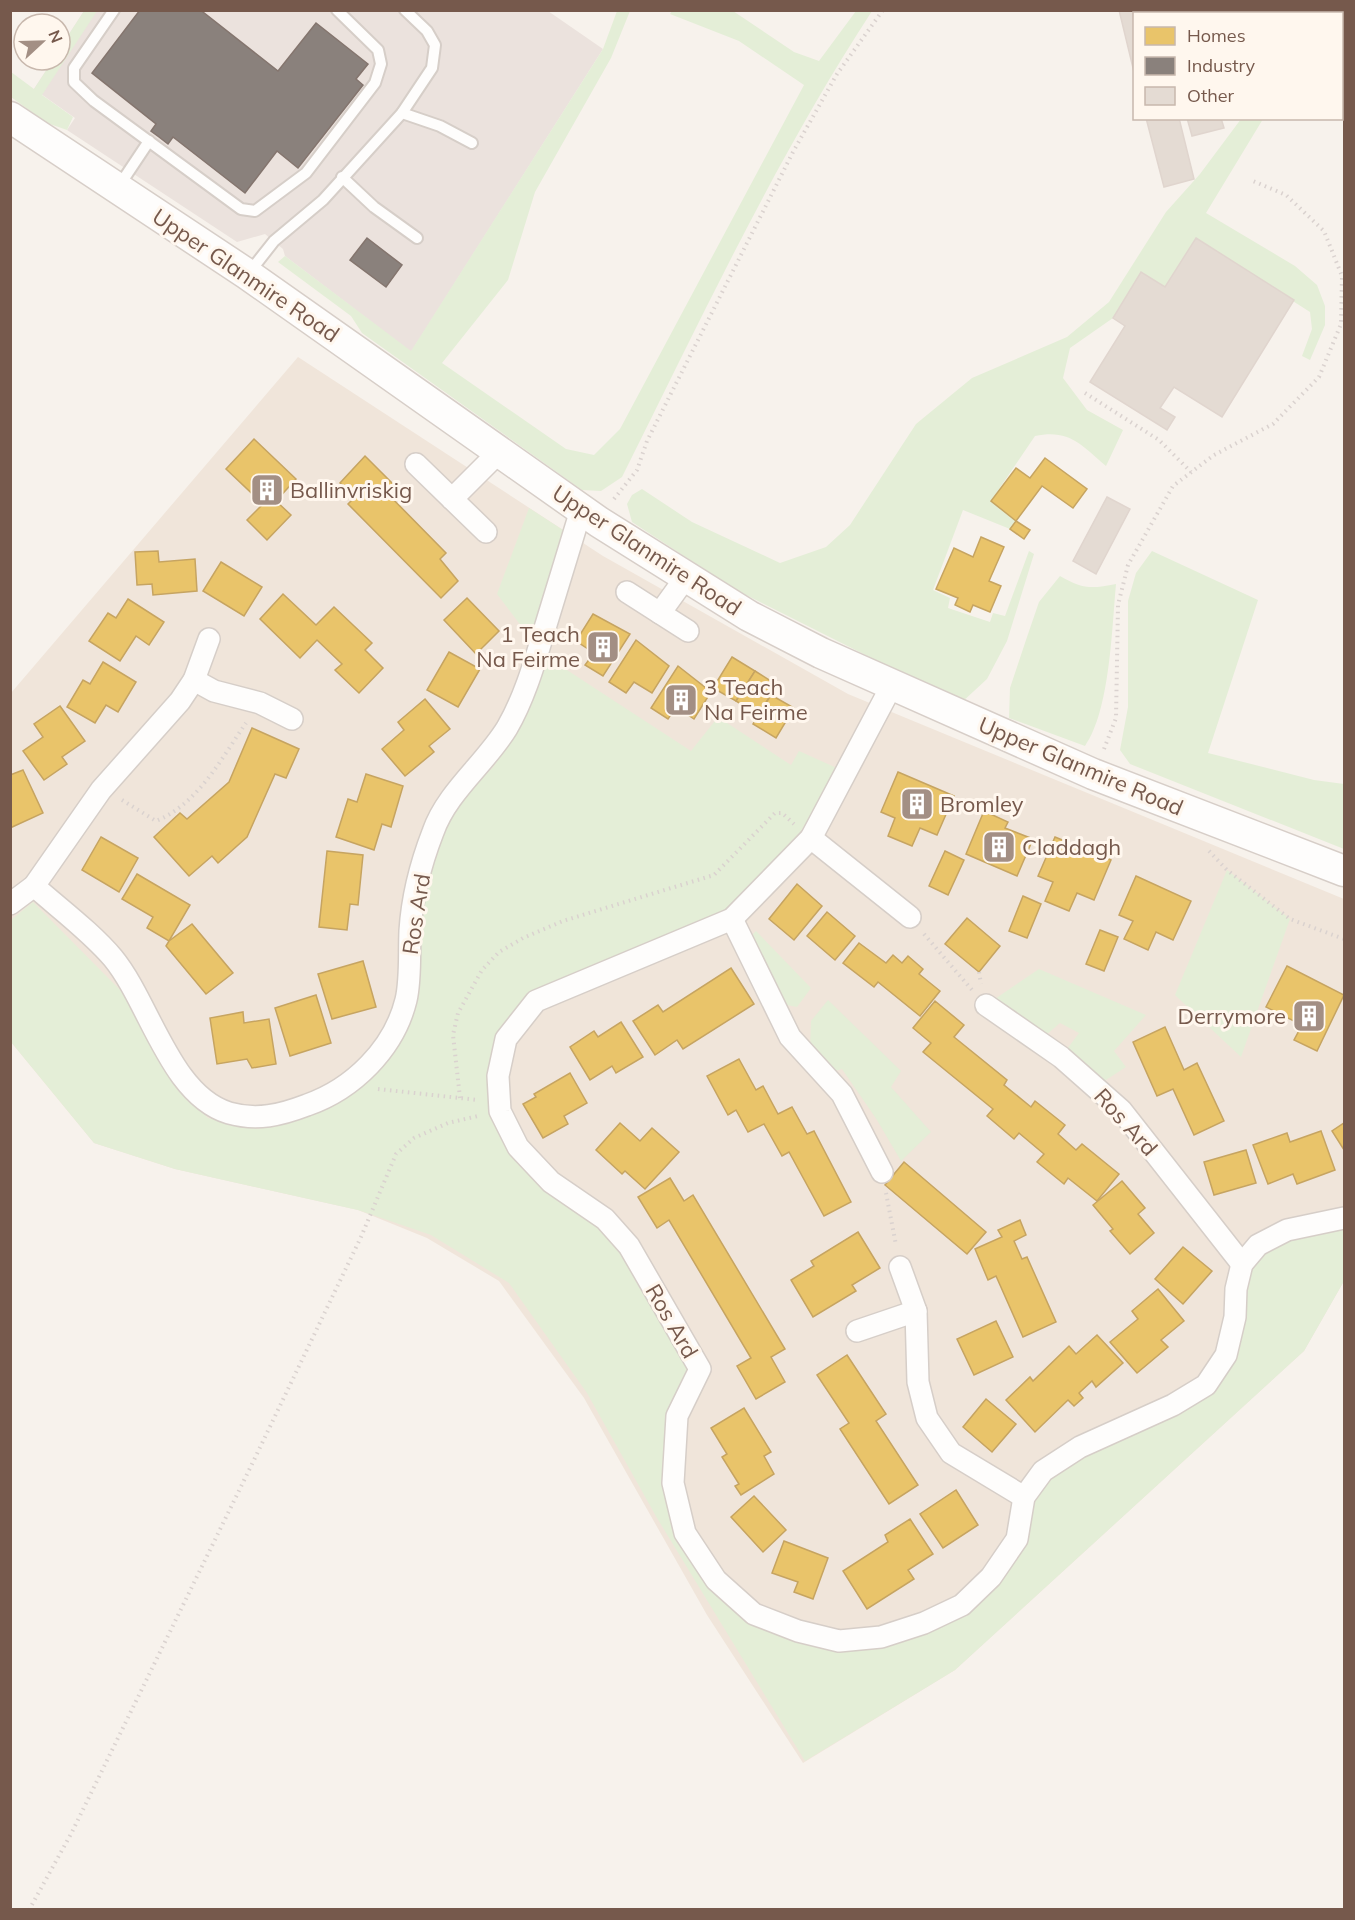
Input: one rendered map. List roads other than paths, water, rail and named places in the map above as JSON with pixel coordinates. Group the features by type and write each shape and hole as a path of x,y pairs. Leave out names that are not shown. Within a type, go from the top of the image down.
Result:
{"main road":[{"name":"Upper Glanmire Road","path":"10,117 247,274 581,510 749,616 892,685 1093,774 1344,871"}],"street":[{"path":"452,499 499,452"},
{"path":"416,464 486,532"},
{"name":"Ros Ard","path":"34,886 112,956 135,987 184,1080 205,1101 228,1113 258,1119 320,1101 366,1071 392,1034 406,1000 414,897 433,830 448,802 484,762 508,726 531,672 581,510"},
{"path":"660,614 686,577"},
{"path":"627,592 688,631"},
{"path":"10,904 34,886 101,790 180,701 194,680 209,639"},
{"path":"194,680 214,691 260,703 292,719"},
{"name":"Ros Ard","path":"892,685 811,838 732,919 536,1001 506,1039 498,1076 499,1107 518,1147 551,1182 605,1220 630,1246 700,1369 677,1416 673,1483 685,1533 716,1580 754,1614 798,1631 839,1641 882,1637 924,1623 962,1605 991,1577 1017,1539 1024,1497 1043,1471 1080,1447 1173,1406 1206,1385 1226,1355 1235,1317 1236,1289 1242,1264 1121,1110 1061,1057 986,1005"},
{"path":"811,838 910,917"},
{"path":"732,919 790,1036 843,1094 882,1172"},
{"path":"1242,1264 1258,1245 1287,1230 1344,1218"},
{"path":"900,1267 916,1311 918,1383 927,1418 951,1452 1024,1497"},
{"path":"857,1331 916,1311"}],"lane":[{"path":"114,10 74,68 74,82 94,101 241,209 255,212 306,173 375,83 381,64 378,50 337,10"},
{"path":"247,274 274,241 323,200 402,113 432,68 435,45 427,31 405,10"},
{"path":"402,113 440,126 472,142"},
{"path":"118,188 149,141"},
{"path":"342,177 374,207 417,238"}],"place":[{"name":"Ballinvriskig","path":"267,490"},
{"name":"1 Teach Na Feirme","path":"603,647"},
{"name":"3 Teach Na Feirme","path":"681,700"},
{"name":"Bromley","path":"917,804"},
{"name":"Claddagh","path":"999,847"},
{"name":"Derrymore","path":"1309,1016"}]}
